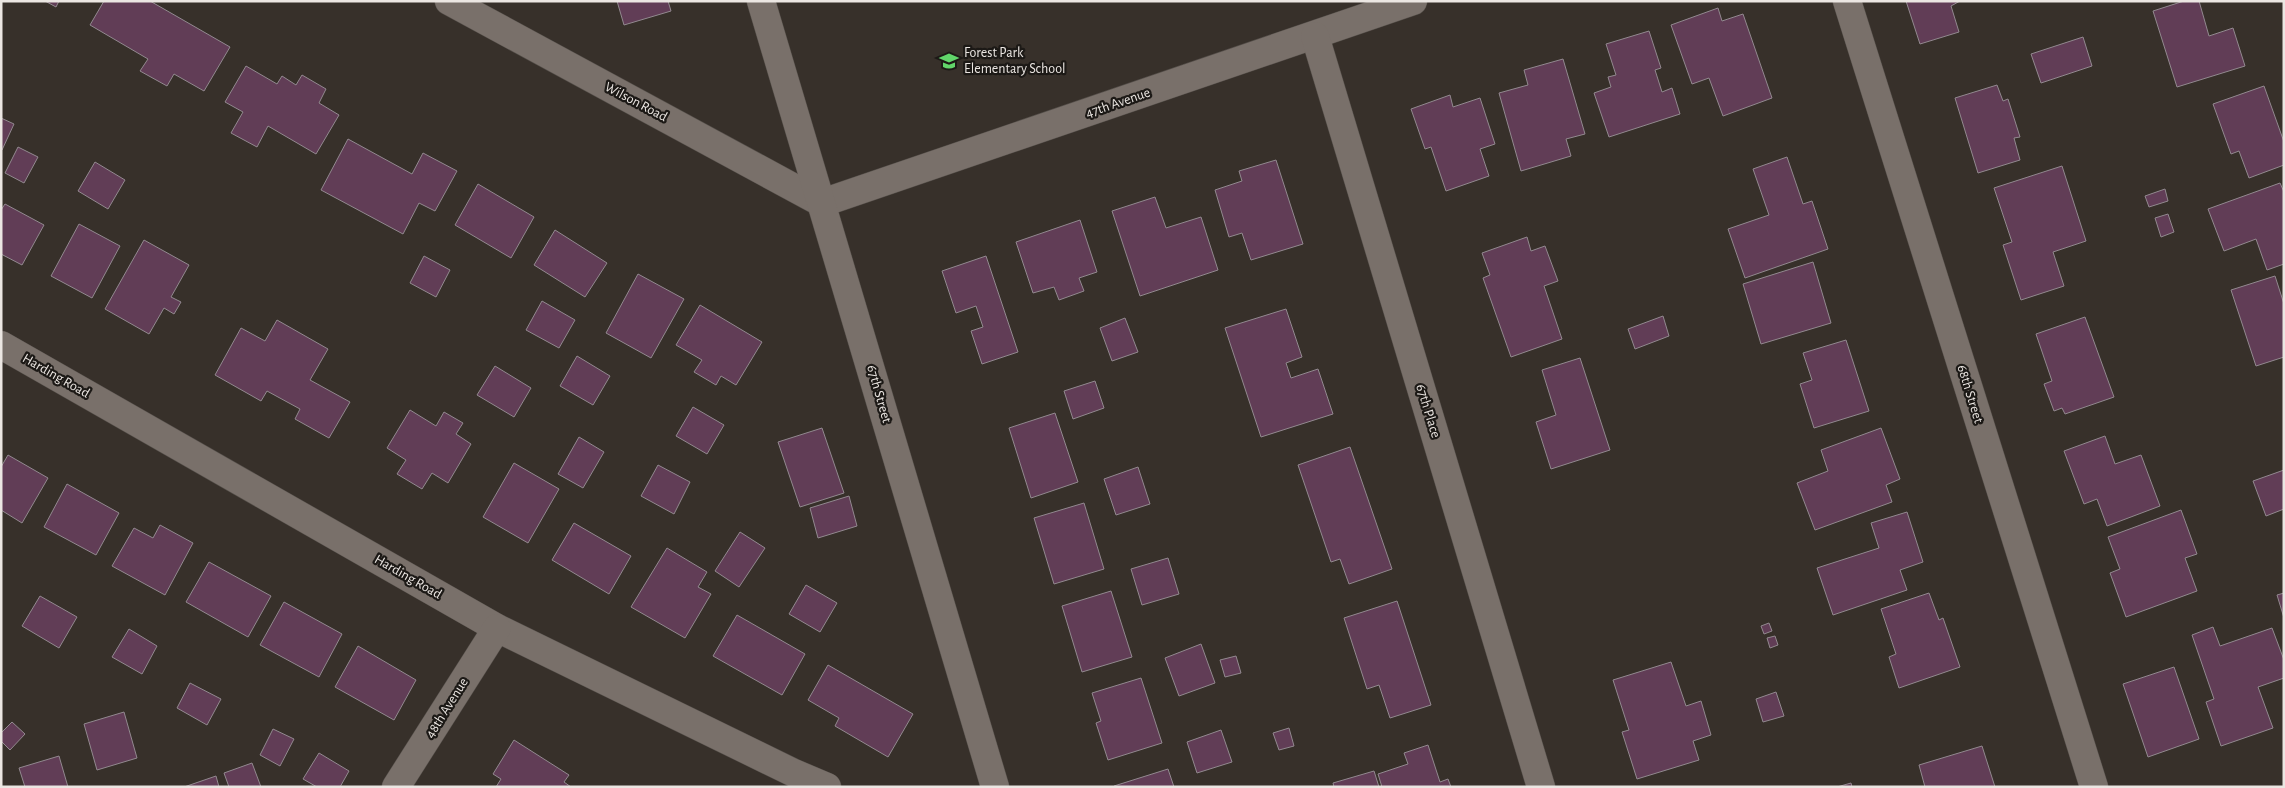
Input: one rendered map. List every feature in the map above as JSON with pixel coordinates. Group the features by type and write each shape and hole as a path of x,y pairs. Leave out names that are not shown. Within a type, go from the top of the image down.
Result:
{"street":[{"name":"Wilson Road","path":"449,1 822,203"},
{"name":"67th Street","path":"761,1 995,787"},
{"name":"47th Avenue","path":"822,203 1413,1"},
{"name":"68th Street","path":"1847,1 2094,787"},
{"name":"67th Place","path":"1315,36 1541,787"},
{"name":"Harding Road","path":"1,345 497,628 826,787"},
{"name":"48th Avenue","path":"396,787 497,628"}],"building":[{"path":"45,1 59,1 56,7"},
{"path":"104,1 150,1 230,47 204,91 174,74 167,86 140,71 148,59 90,25"},
{"path":"617,1 668,1 671,11 624,25"},
{"path":"1906,1 1960,1 1951,6 1959,32 1920,44"},
{"path":"2184,1 2199,1 2209,36 2233,28 2245,66 2177,87 2153,11"},
{"path":"1718,8 1722,21 1743,14 1772,98 1723,116 1709,78 1692,84 1671,25"},
{"path":"1649,31 1661,68 1655,70 1662,92 1672,88 1680,114 1609,137 1594,93 1611,87 1608,77 1616,75 1606,44"},
{"path":"2083,37 2092,66 2041,83 2031,54"},
{"path":"1563,59 1585,134 1566,139 1571,156 1521,171 1499,93 1528,85 1524,70"},
{"path":"246,66 277,84 282,76 296,85 302,75 326,89 319,103 339,115 316,154 268,126 257,147 231,133 243,112 225,102"},
{"path":"1997,85 2003,101 2008,99 2020,137 2014,138 2020,160 1978,173 1955,98"},
{"path":"2264,86 2284,142 2284,165 2249,178 2239,151 2231,154 2213,104"},
{"path":"1450,95 1453,107 1480,98 1495,144 1480,149 1489,176 1446,191 1431,147 1425,149 1411,109"},
{"path":"1,118 14,124 2,150 1,150"},
{"path":"348,139 412,174 423,153 457,171 435,211 419,203 403,234 321,190"},
{"path":"18,147 38,157 24,183 5,173"},
{"path":"1787,157 1803,204 1812,201 1828,249 1745,278 1728,229 1769,215 1753,169"},
{"path":"1276,160 1303,244 1251,260 1242,233 1229,237 1215,190 1242,181 1239,171"},
{"path":"95,162 125,180 108,209 78,191"},
{"path":"2062,166 2086,241 2053,252 2064,286 2021,300 2003,245 2012,242 1994,188"},
{"path":"2280,183 2284,192 2284,264 2267,270 2256,239 2224,251 2208,209"},
{"path":"478,184 534,217 511,258 455,225"},
{"path":"2165,189 2168,201 2149,207 2145,196"},
{"path":"1155,197 1166,228 1201,217 1218,270 1140,296 1112,211"},
{"path":"5,204 44,225 22,265 1,254 1,210"},
{"path":"2168,214 2174,232 2161,237 2155,218"},
{"path":"1080,220 1097,272 1079,278 1084,291 1059,300 1054,287 1033,293 1016,242"},
{"path":"79,224 120,246 92,298 51,276"},
{"path":"555,230 607,263 585,297 534,265"},
{"path":"1527,237 1531,251 1545,246 1558,281 1544,286 1562,339 1511,357 1483,278 1490,275 1482,253"},
{"path":"144,240 189,265 171,297 181,302 174,314 164,308 149,334 105,309"},
{"path":"424,256 450,270 436,297 410,283"},
{"path":"986,256 1018,352 982,364 971,331 983,327 976,306 956,313 942,271"},
{"path":"1813,262 1831,323 1761,344 1743,284"},
{"path":"638,274 684,299 651,358 606,333"},
{"path":"2275,276 2284,304 2284,357 2256,366 2231,290"},
{"path":"542,301 575,320 559,348 526,330"},
{"path":"700,305 762,342 736,385 721,376 716,385 694,372 702,360 676,345"},
{"path":"1286,309 1302,357 1286,363 1291,378 1318,369 1333,414 1261,437 1225,328"},
{"path":"1663,316 1669,336 1635,349 1628,329"},
{"path":"2085,317 2114,397 2065,414 2062,408 2054,411 2044,384 2052,381 2036,334"},
{"path":"1125,318 1138,352 1112,361 1100,328"},
{"path":"277,320 328,349 310,380 350,402 329,438 295,419 300,409 267,391 261,401 215,375 241,328 265,341"},
{"path":"1846,340 1869,411 1814,428 1800,384 1812,380 1803,353"},
{"path":"577,356 610,376 593,405 560,386"},
{"path":"1580,358 1610,450 1551,469 1536,422 1556,415 1542,370"},
{"path":"495,366 531,388 514,417 477,395"},
{"path":"1095,381 1104,408 1073,419 1064,391"},
{"path":"693,407 724,425 707,454 676,436"},
{"path":"410,410 436,426 444,412 463,423 456,434 471,444 448,483 432,473 422,489 397,474 406,460 387,448"},
{"path":"1055,413 1078,482 1031,498 1009,428"},
{"path":"822,428 844,493 800,507 778,442"},
{"path":"1881,428 1900,479 1886,485 1892,502 1815,530 1797,483 1828,471 1821,450"},
{"path":"2105,436 2115,464 2141,455 2160,506 2107,526 2097,499 2084,504 2064,451"},
{"path":"579,437 604,452 583,488 558,474"},
{"path":"1350,447 1392,569 1349,584 1340,559 1331,562 1298,465"},
{"path":"8,455 48,478 22,523 1,510 1,467"},
{"path":"514,463 559,489 528,543 483,517"},
{"path":"658,465 690,482 674,514 641,496"},
{"path":"1138,467 1150,504 1116,515 1104,479"},
{"path":"2284,470 2284,509 2266,516 2253,481"},
{"path":"67,484 119,513 96,555 44,527"},
{"path":"849,496 857,526 818,538 810,508"},
{"path":"1084,503 1104,569 1054,584 1034,518"},
{"path":"2181,510 2197,554 2185,558 2197,591 2126,617 2110,573 2120,569 2108,537"},
{"path":"1907,512 1923,562 1900,570 1907,590 1833,615 1817,568 1879,548 1871,523"},
{"path":"574,523 631,556 609,594 552,560"},
{"path":"160,525 193,543 165,595 112,566 134,528 153,538"},
{"path":"740,532 765,548 739,587 715,571"},
{"path":"667,548 707,572 698,587 711,594 685,638 631,607"},
{"path":"1168,558 1179,594 1142,605 1131,569"},
{"path":"209,562 271,596 248,637 186,602"},
{"path":"806,585 837,603 820,632 789,614"},
{"path":"1111,591 1132,657 1082,672 1062,606"},
{"path":"1929,593 1939,620 1943,618 1960,667 1899,688 1889,657 1896,654 1881,609"},
{"path":"2284,593 2284,618 2277,595"},
{"path":"40,596 77,617 59,648 22,626"},
{"path":"1397,601 1431,705 1390,718 1379,685 1367,689 1344,618"},
{"path":"284,602 342,634 319,677 260,645"},
{"path":"737,615 805,654 782,695 713,656"},
{"path":"1769,623 1772,631 1764,634 1761,626"},
{"path":"2213,627 2220,646 2272,628 2284,660 2284,678 2258,687 2273,728 2221,746 2206,702 2214,699 2192,635"},
{"path":"129,629 157,646 142,674 112,657"},
{"path":"1775,636 1778,645 1770,648 1767,638"},
{"path":"1201,644 1215,683 1179,696 1165,658"},
{"path":"358,646 416,680 394,720 335,687"},
{"path":"1236,656 1241,673 1225,677 1220,660"},
{"path":"1671,662 1686,706 1701,701 1711,735 1693,741 1699,760 1637,779 1622,732 1629,730 1613,680"},
{"path":"828,665 913,714 888,757 835,726 839,718 808,700"},
{"path":"2174,667 2199,739 2148,757 2123,684"},
{"path":"1141,678 1162,743 1108,760 1096,723 1101,721 1092,693"},
{"path":"190,683 221,699 207,725 177,708"},
{"path":"1776,692 1784,716 1763,722 1756,699"},
{"path":"124,712 137,758 97,770 84,724"},
{"path":"12,722 25,734 10,750 1,741 1,733"},
{"path":"1289,728 1294,746 1279,750 1273,733"},
{"path":"273,729 294,739 280,766 260,755"},
{"path":"1221,730 1232,762 1197,773 1187,742"},
{"path":"514,740 569,775 564,782 571,787 496,787 501,779 493,774"},
{"path":"1428,745 1440,782 1448,779 1451,787 1382,787 1378,774 1408,764 1404,753"},
{"path":"1982,746 1995,787 1925,787 1919,765"},
{"path":"319,753 349,771 340,787 317,787 303,779"},
{"path":"59,756 68,787 25,787 19,768"},
{"path":"252,763 261,787 229,787 224,773"},
{"path":"1168,769 1174,787 1114,787 1114,786"},
{"path":"1374,771 1379,787 1334,787 1333,783"},
{"path":"216,776 219,787 184,787"},
{"path":"1851,783 1852,787 1837,787"}],"place":[{"name":"Forest Park Elementary School","path":"949,61"}]}
